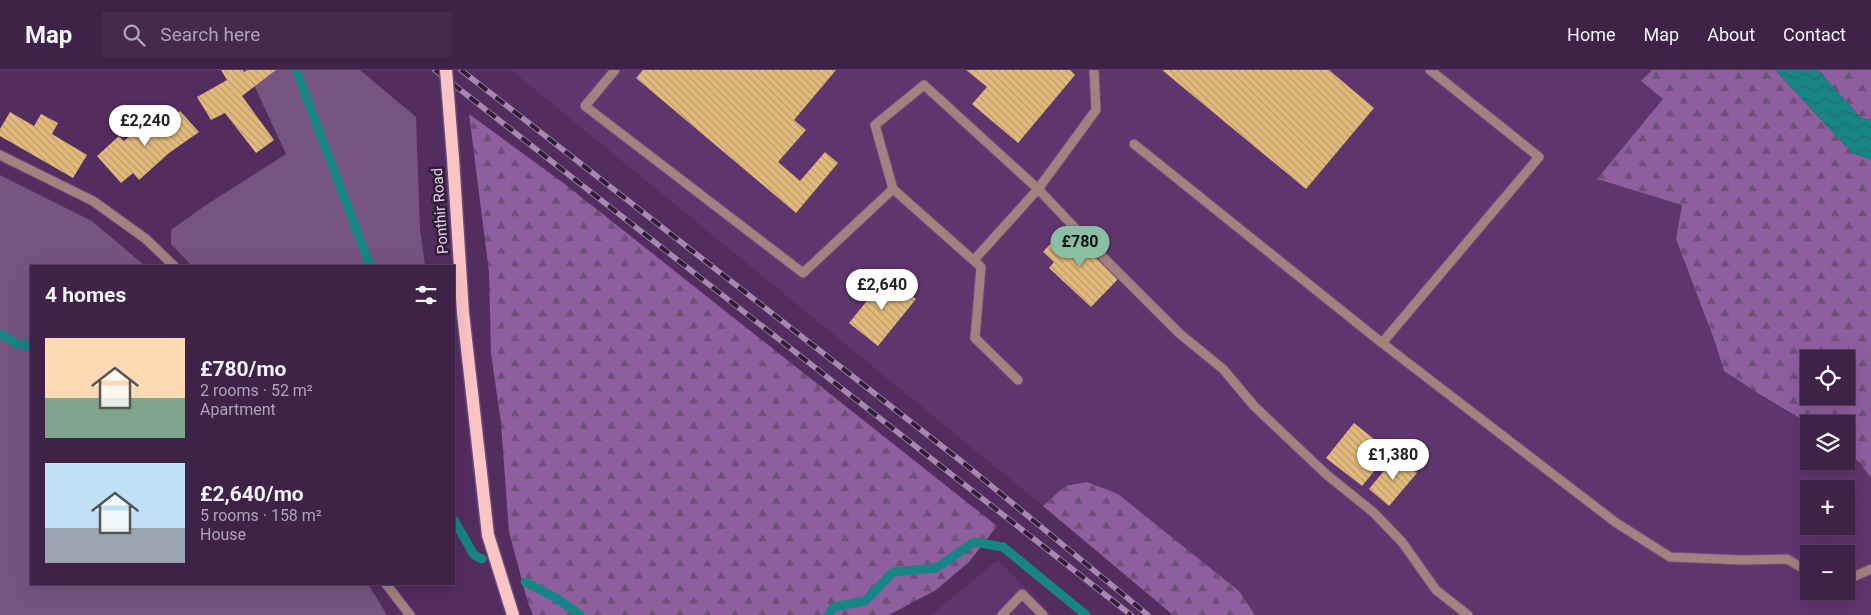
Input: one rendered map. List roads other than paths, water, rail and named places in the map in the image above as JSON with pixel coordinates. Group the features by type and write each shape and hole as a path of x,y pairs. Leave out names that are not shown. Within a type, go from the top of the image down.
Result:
{"main road":[{"name":"Ponthir Road","path":"446,70 463,313 488,535 512,615"}],"street":[{"path":"615,70 585,106 804,273 893,189"},
{"path":"974,260 1038,189 1096,110 1094,70"},
{"path":"1382,343 1539,158 1430,70"},
{"path":"1018,380 975,338 981,267 893,189 875,125 924,85 1038,189 1180,334 1223,369 1254,406 1327,474 1373,512 1402,542 1436,590 1468,615"},
{"path":"1134,144 1382,343 1614,522 1670,557 1742,560 1787,559 1800,567"},
{"path":"0,155 93,201 146,240 173,265"},
{"path":"1855,576 1871,569"},
{"path":"387,585 410,615"},
{"path":"1002,615 1022,594 1043,615"}],"water":[{"path":"1775,70 1818,70 1861,118 1871,120 1871,160 1852,153"}],"waterway":[{"path":"296,70 370,265"},
{"path":"0,334 17,344 30,346"},
{"path":"455,522 474,555 482,559"},
{"path":"828,615 834,607 865,601 893,572 936,568 974,542 1003,547 1086,615"},
{"path":"525,582 558,599 580,615"}],"railway":[{"path":"435,70 1131,615"},
{"path":"461,70 966,465 1148,615"}]}
